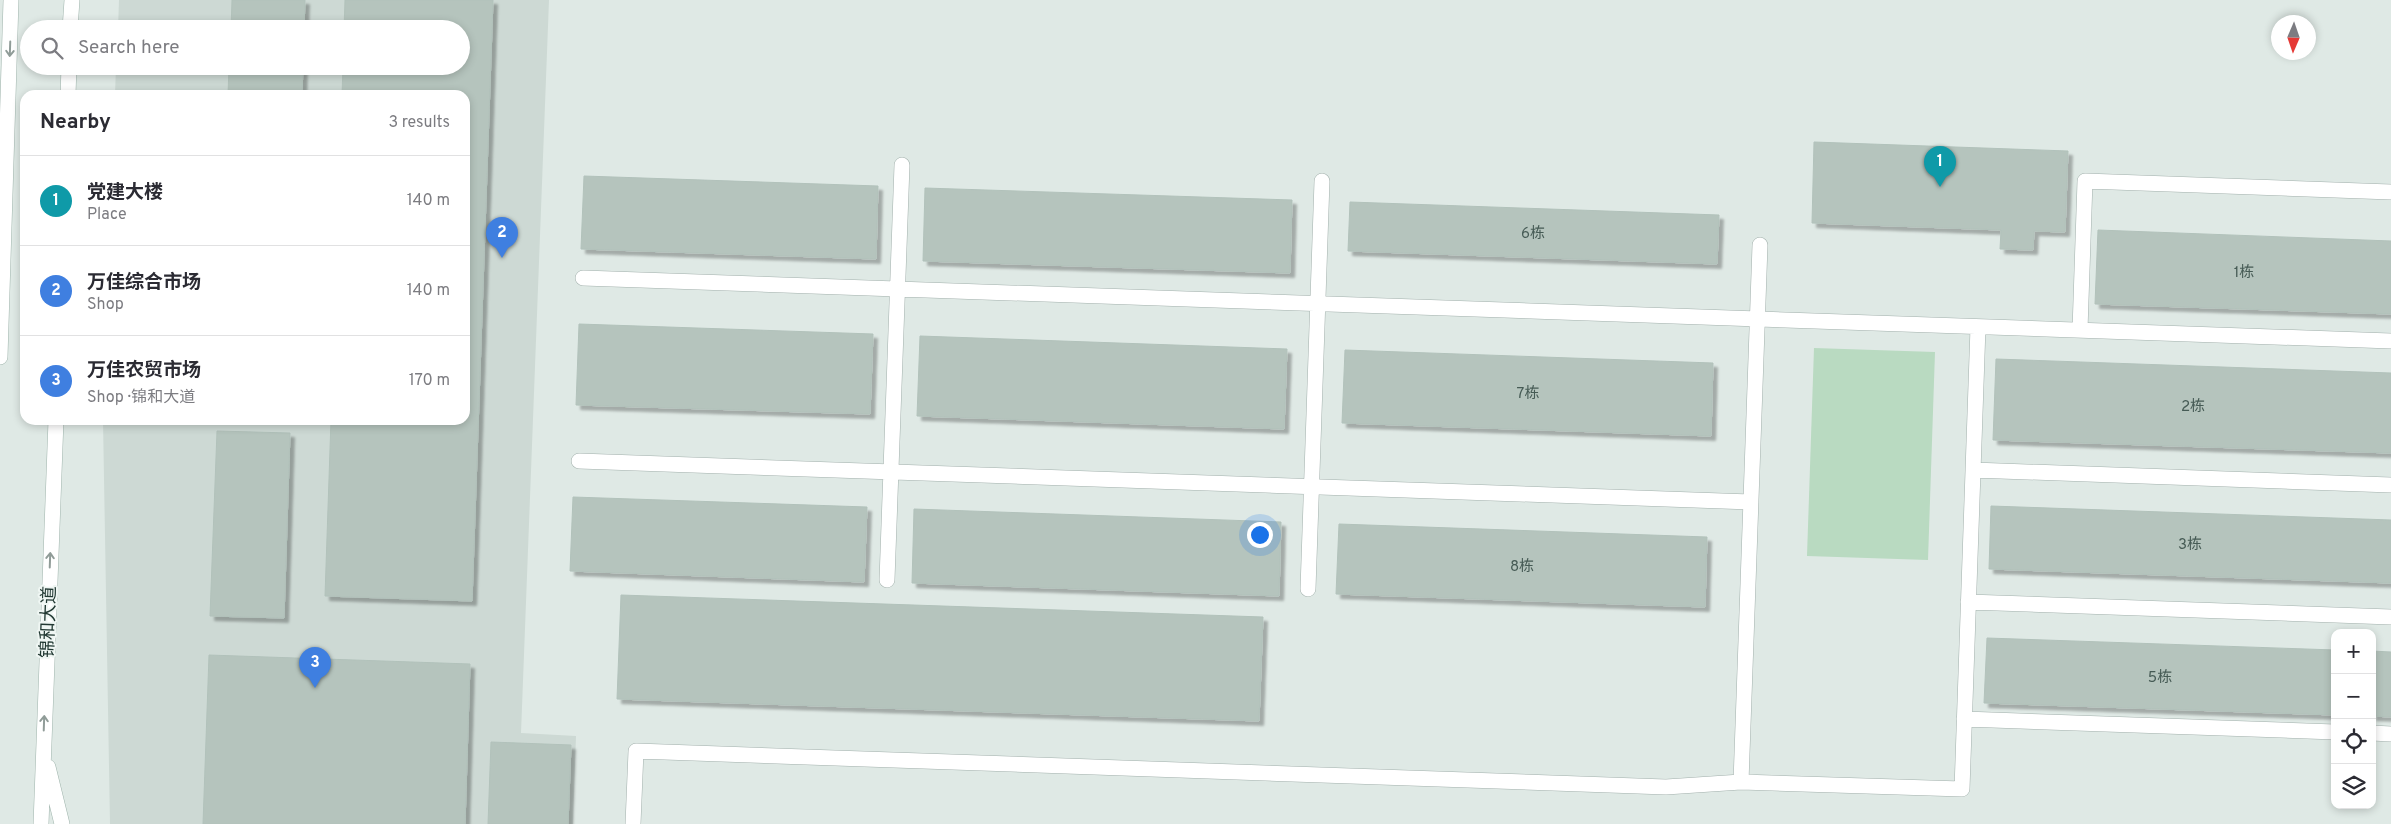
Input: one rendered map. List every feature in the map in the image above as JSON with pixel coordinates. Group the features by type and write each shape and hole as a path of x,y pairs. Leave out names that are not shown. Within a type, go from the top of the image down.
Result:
{"main road":[{"path":"0,357 3,167 11,0"},
{"path":"71,20 72,0"},
{"path":"68,90 69,75"},
{"path":"888,580 902,165"},
{"path":"1308,589 1322,180"},
{"path":"2080,330 2085,181 2391,192"},
{"path":"1741,782 1760,245"},
{"path":"583,278 2391,341"},
{"path":"633,824 636,751 1656,787 1741,782 1962,790 1978,327"},
{"name":"锦和大道","path":"41,824 56,425"},
{"path":"579,462 1750,502"},
{"path":"1973,470 2391,485"},
{"path":"1968,602 2391,616"},
{"path":"1964,719 2331,732"},
{"path":"2376,733 2391,734"},
{"path":"43,748 62,824"}],"shaded area":[{"path":"119,0 549,0 521,733 576,736 573,824 110,824 103,425 470,425 470,90 115,90 116,75 470,75 470,20 118,20"}],"green space":[{"path":"1814,348 1935,352 1928,560 1807,556"}],"building":[{"path":"232,0 305,0 304,20 231,20"},
{"path":"345,0 493,0 472,601 325,596 331,425 470,425 470,90 342,90 343,75 470,75 470,20 344,20"},
{"path":"229,75 303,75 302,90 228,90"},
{"path":"1814,142 2068,151 2065,232 2034,231 2033,250 2000,249 2001,230 1812,223"},
{"path":"584,176 878,186 876,259 581,249"},
{"path":"925,188 1292,200 1290,273 923,261"},
{"path":"1350,202 1719,215 1717,264 1348,251"},
{"path":"2098,230 2391,241 2391,314 2095,304"},
{"path":"579,324 873,334 870,414 576,405"},
{"path":"920,336 1287,349 1284,429 917,416"},
{"path":"1345,350 1713,363 1711,436 1342,423"},
{"path":"1996,359 2391,373 2391,453 1993,440"},
{"path":"217,431 290,433 284,618 210,616"},
{"path":"573,497 867,507 864,582 570,571"},
{"path":"1991,506 2391,520 2391,583 1989,569"},
{"path":"914,509 1281,522 1279,596 912,583"},
{"path":"1339,524 1707,537 1705,607 1336,594"},
{"path":"621,595 1263,617 1259,721 617,699"},
{"path":"1987,638 2331,650 2331,715 1984,703"},
{"path":"2376,651 2391,652 2391,717 2376,716"},
{"path":"209,655 470,664 465,824 203,824"},
{"path":"491,742 571,745 568,824 488,824"}],"place":[{"name":"党建大楼","path":"1940,187"},
{"name":"万佳综合市场","path":"502,258"},
{"name":"万佳农贸市场","path":"315,688"}]}
